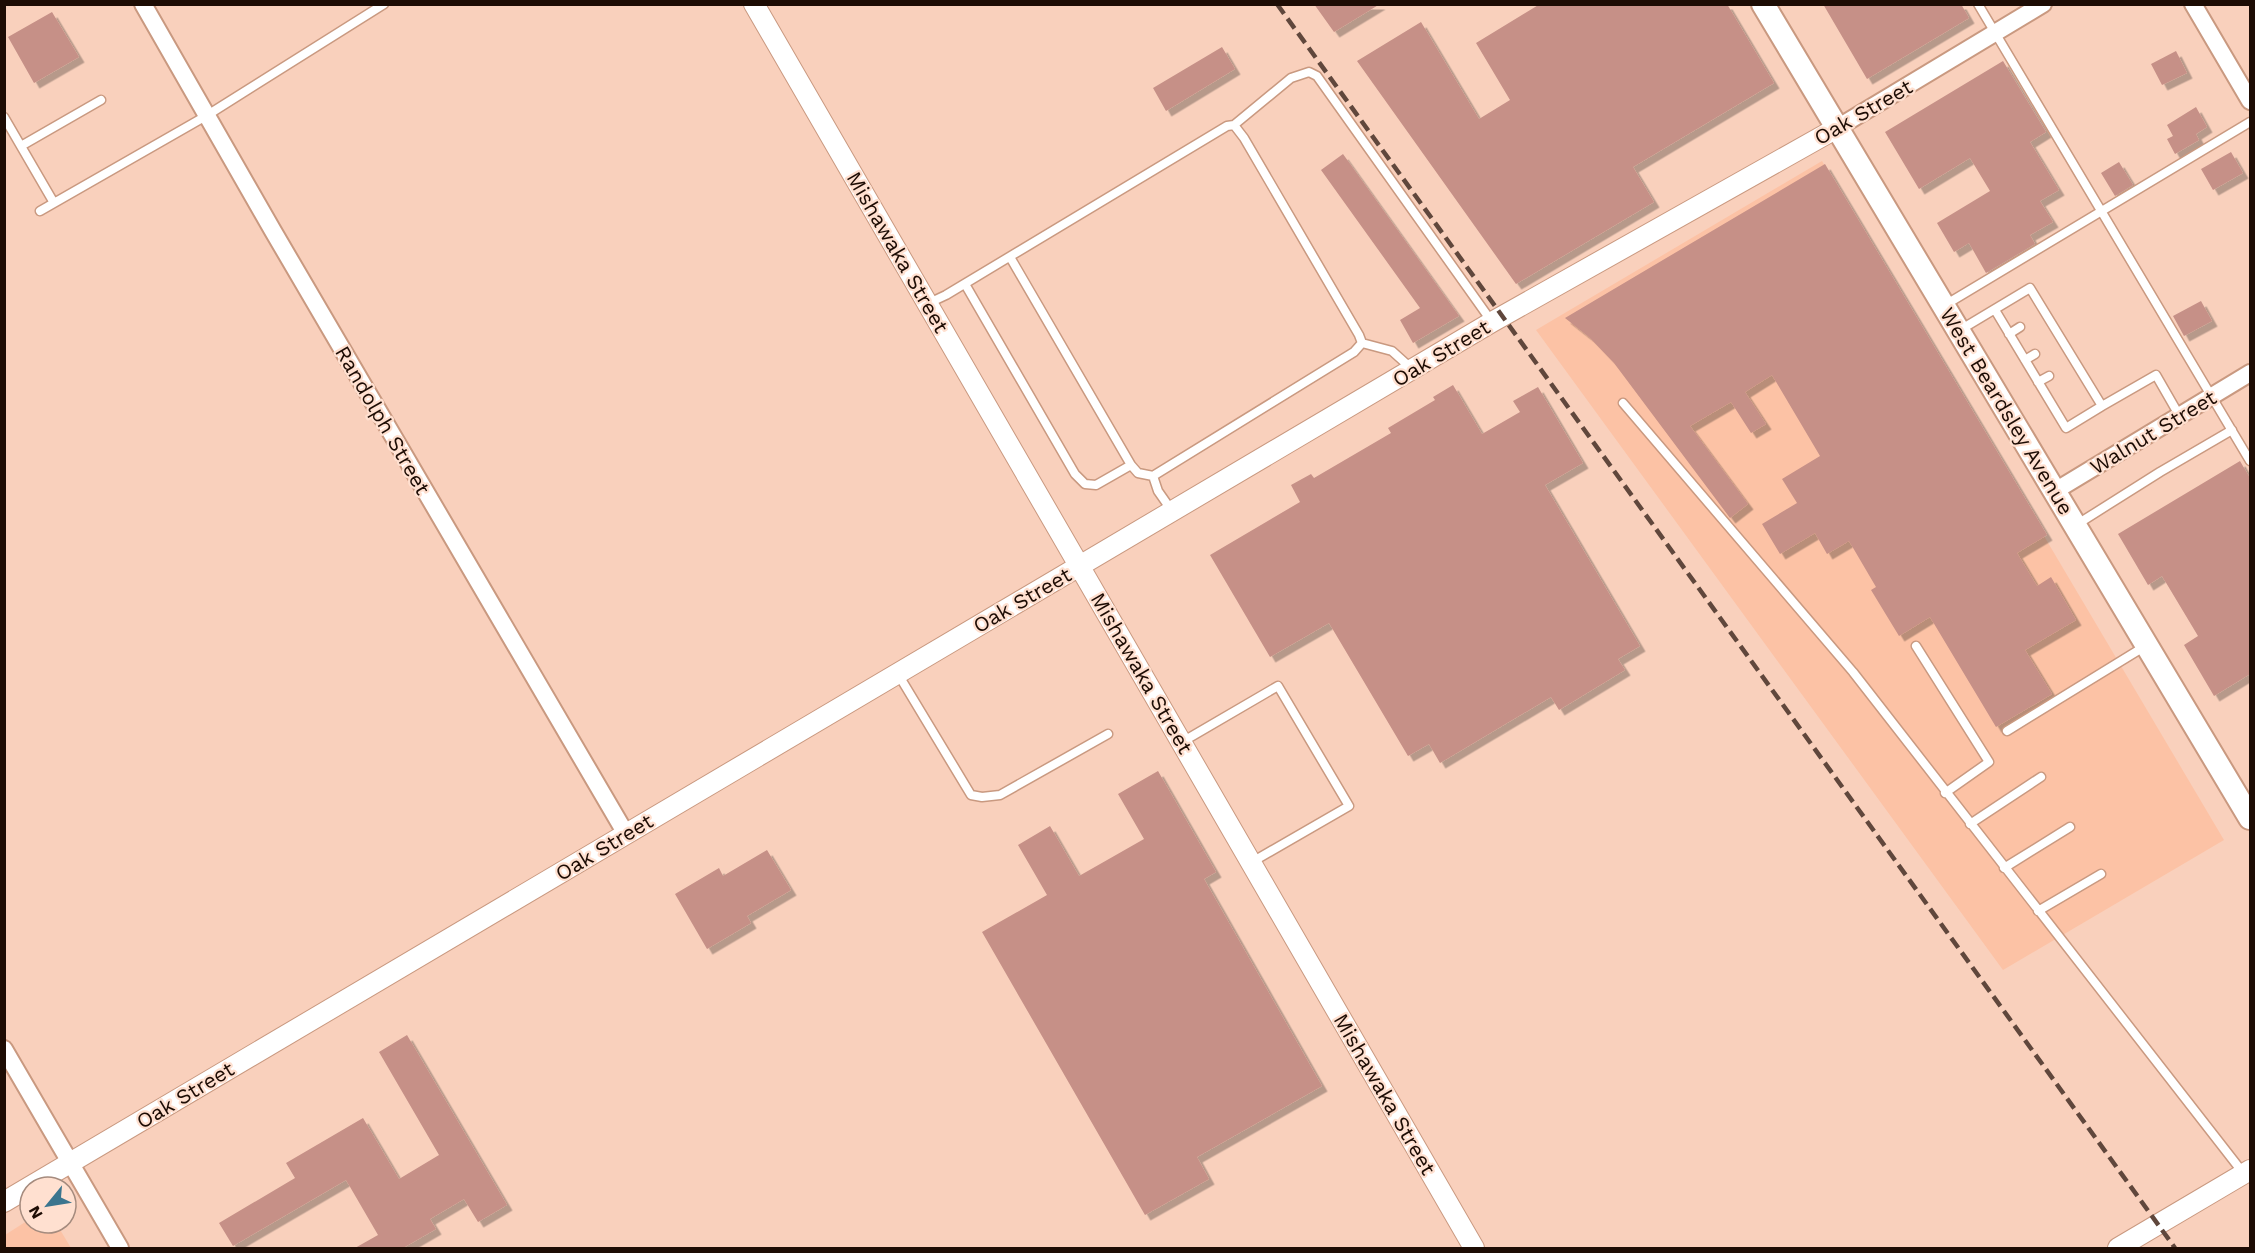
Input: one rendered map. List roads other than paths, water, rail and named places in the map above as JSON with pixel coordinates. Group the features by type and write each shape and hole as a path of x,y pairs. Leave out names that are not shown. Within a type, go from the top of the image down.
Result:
{"main road":[{"name":"West Beardsley Avenue","path":"1763,4 2250,818"}],"street":[{"name":"Randolph Street","path":"143,4 206,116 626,834"},
{"name":"Mishawaka Street","path":"754,4 1474,1248"},
{"name":"Oak Street","path":"4,1202 1492,322 1837,128 2043,4"},
{"path":"2193,4 2250,101"},
{"name":"Walnut Street","path":"2055,491 2250,373"},
{"path":"6,1054 120,1248"},
{"path":"2118,1248 2247,1172"}],"lane":[{"path":"40,211 206,116 384,4"},
{"path":"1978,4 2250,460"},
{"path":"928,304 1227,126 1234,125 1291,78 1309,72 1317,76 1492,322"},
{"path":"21,146 101,100"},
{"path":"4,117 54,203"},
{"path":"1943,306 2250,122"},
{"path":"1234,125 1250,148 1362,343"},
{"path":"1010,256 1131,465 1138,473 1153,476 1354,352 1362,343"},
{"path":"965,284 1075,474 1085,484 1096,485 1131,465"},
{"path":"1959,331 2030,288 2102,406"},
{"path":"1995,310 2066,428 2156,375 2179,415"},
{"path":"2035,318 2045,312"},
{"path":"2009,334 2020,327"},
{"path":"2051,344 2061,338"},
{"path":"1362,343 1392,351 1413,369"},
{"path":"2025,360 2035,354"},
{"path":"2065,366 2074,360"},
{"path":"2038,382 2049,376"},
{"path":"1623,403 1853,672 2004,868 2247,1172"},
{"path":"2075,525 2232,430"},
{"path":"1153,476 1158,491 1172,512"},
{"path":"2007,731 2147,645"},
{"path":"1916,646 1989,762 1946,793"},
{"path":"897,674 972,795 982,797 1000,795 1108,734"},
{"path":"1182,742 1278,686 1349,806 1251,862"},
{"path":"1970,824 2041,777"},
{"path":"2004,868 2070,827"},
{"path":"2038,911 2101,874"}],"railway":[{"path":"1277,4 2175,1248"}]}
